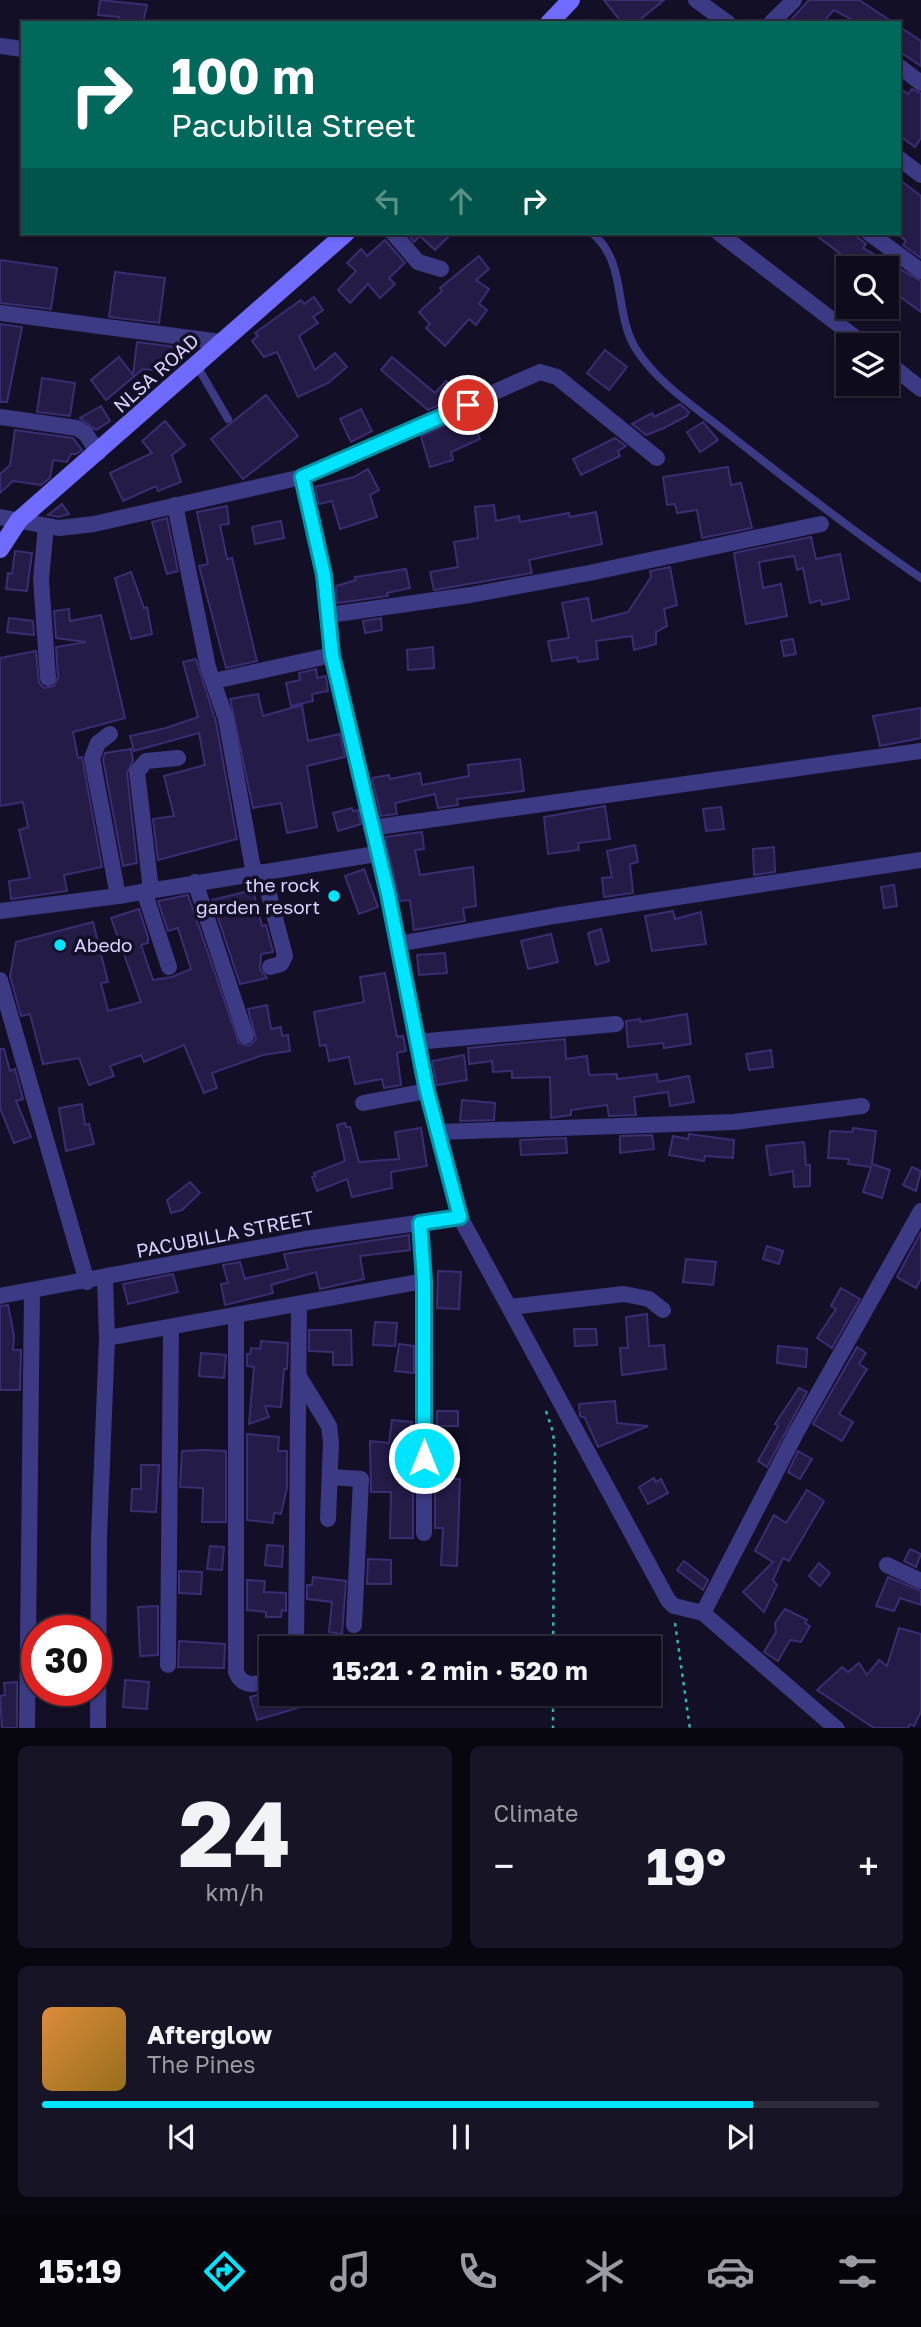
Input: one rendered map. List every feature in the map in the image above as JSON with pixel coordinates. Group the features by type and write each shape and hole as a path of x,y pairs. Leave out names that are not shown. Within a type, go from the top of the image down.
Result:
{"main road":[{"path":"551,21 565,2"},
{"name":"NLSA ROAD","path":"0,549 19,520 344,235"}],"street":[{"path":"696,0 725,21"},
{"path":"773,21 794,0"},
{"path":"0,46 21,49"},
{"path":"901,68 921,83"},
{"path":"901,160 921,175"},
{"path":"395,235 418,262 442,269"},
{"path":"722,235 849,333"},
{"path":"872,235 921,271"},
{"path":"0,313 221,342"},
{"path":"0,517 64,528 94,524 302,477 540,372 557,377 657,458"},
{"path":"899,372 921,389"},
{"path":"0,417 77,428 86,434 98,453"},
{"path":"302,477 324,575 332,655 398,944 427,1091 460,1217 674,1606 702,1613 837,1728"},
{"path":"175,505 200,636 226,719 259,873 285,956 281,964 270,967"},
{"path":"329,615 470,595 589,573 821,524"},
{"path":"46,526 41,579 48,678"},
{"path":"214,681 332,655"},
{"path":"110,734 99,743 92,758 118,896"},
{"path":"371,828 921,751"},
{"path":"169,967 148,891 137,772 146,761 178,758"},
{"path":"0,911 118,896 376,853"},
{"path":"398,944 554,916 921,860"},
{"path":"195,882 246,1036"},
{"path":"0,980 87,1282"},
{"path":"417,1042 616,1024"},
{"path":"363,1103 427,1091"},
{"path":"438,1132 734,1122 862,1106"},
{"path":"702,1613 796,1433 921,1211"},
{"name":"PACUBILLA STREET","path":"0,1296 87,1282 305,1239 460,1217"},
{"path":"420,1223 424,1281 424,1533"},
{"path":"98,1728 99,1538 107,1338 104,1278"},
{"path":"107,1338 424,1281"},
{"path":"27,1728 32,1292"},
{"path":"509,1307 624,1294 649,1299 663,1310"},
{"path":"296,1636 299,1304"},
{"path":"236,1316 236,1672 248,1684 259,1682"},
{"path":"168,1665 171,1328"},
{"path":"298,1375 329,1426 331,1477 328,1519"},
{"path":"331,1477 361,1479 354,1625"},
{"path":"887,1565 921,1581"}],"lane":[{"path":"594,235 605,244 619,279 624,314 635,348 668,386 845,527 921,578"},
{"path":"197,366 228,419"}],"path":[{"path":"544,1404 553,1432 555,1453 553,1636"},
{"path":"674,1606 690,1728"},
{"path":"553,1706 553,1728"}],"building":[{"path":"100,0 147,5 143,21 118,21 119,17 98,15"},
{"path":"604,0 664,0 638,21 620,21"},
{"path":"809,0 859,0 891,21 854,21 834,10 824,21 790,21"},
{"path":"901,28 921,41 921,66 901,53"},
{"path":"901,89 908,94 912,89 921,93 921,138 915,147 901,137"},
{"path":"901,181 921,196 921,258 903,245 906,241 900,236"},
{"path":"409,235 450,235 435,250 420,236 414,242"},
{"path":"816,235 855,235 866,244 863,248 877,256 843,256"},
{"path":"385,240 405,263 389,278 395,284 380,298 368,284 350,303 338,290 356,271 347,263 361,249 367,256"},
{"path":"479,256 489,269 476,280 489,289 479,304 487,310 476,325 469,319 445,346 426,328 430,324 419,312 442,291 440,288"},
{"path":"0,260 57,268 51,309 0,303"},
{"path":"899,268 921,281 921,312 899,296"},
{"path":"115,272 165,278 159,323 109,317"},
{"path":"314,297 323,310 313,317 318,323 299,336 315,370 335,353 347,367 328,383 298,397 277,352 264,357 252,341 258,336 255,333 301,300 304,304"},
{"path":"0,324 22,327 7,402 0,402"},
{"path":"137,342 177,347 175,368 170,372 143,369 106,400 91,380 119,357 133,375"},
{"path":"605,350 627,367 609,390 587,373"},
{"path":"392,357 435,393 446,381 458,391 450,400 428,410 381,370"},
{"path":"42,378 75,383 70,416 37,412"},
{"path":"266,395 298,436 243,479 211,439"},
{"path":"680,404 689,412 687,416 664,428 646,435 632,424 652,413 654,417"},
{"path":"101,406 110,421 96,430 80,418"},
{"path":"361,409 372,431 351,442 340,419"},
{"path":"470,415 480,439 451,452 453,460 430,467 421,436"},
{"path":"165,421 185,445 172,455 181,482 158,491 156,486 123,501 110,473 152,453 142,441"},
{"path":"703,422 718,440 700,452 687,432"},
{"path":"15,430 73,438 82,450 71,454 67,462 53,460 50,478 41,485 13,481 0,493 0,474 10,465"},
{"path":"615,438 626,446 618,451 620,456 581,475 573,459"},
{"path":"728,467 731,485 741,483 752,528 702,538 697,510 677,513 675,504 667,505 663,477"},
{"path":"368,469 379,490 370,495 377,517 340,529 332,501 319,504 315,487 354,477"},
{"path":"62,504 69,514 59,517 48,515"},
{"path":"494,505 496,521 519,516 520,522 569,513 570,517 596,512 602,544 529,560 532,573 434,590 430,572 458,567 454,542 478,538 475,507"},
{"path":"227,506 229,524 220,525 227,559 232,558 257,661 226,668 199,566 208,564 197,512"},
{"path":"167,518 178,571 167,574 152,522"},
{"path":"281,521 284,538 255,544 252,527"},
{"path":"811,537 816,559 840,554 849,599 822,605 821,600 810,603 803,568 797,570 794,556 759,562 763,588 781,584 787,616 746,624 734,553"},
{"path":"15,551 32,553 27,591 6,589 8,573 12,574"},
{"path":"670,567 677,605 664,609 667,626 656,632 656,644 634,650 632,636 596,641 598,659 578,662 577,657 552,661 548,641 569,638 562,603 588,598 592,621 628,612 651,577 650,571"},
{"path":"406,569 410,588 387,593 388,596 337,603 336,586 356,580 355,577"},
{"path":"131,572 144,608 147,607 152,634 131,639 115,578"},
{"path":"69,609 70,621 101,615 125,718 73,732 78,758 82,757 102,867 64,875 67,891 11,899 9,881 30,878 19,830 28,827 23,802 0,806 0,658 36,651 39,683 44,688 54,686 58,677 56,647 86,642 56,638 54,611"},
{"path":"9,618 33,621 34,635 7,632"},
{"path":"381,618 382,630 365,633 363,621"},
{"path":"793,639 796,654 784,656 781,641"},
{"path":"433,647 434,668 408,670 407,650"},
{"path":"196,659 216,722 237,839 158,860 153,819 174,816 164,776 205,765 199,733 134,751 130,736 198,717 183,662"},
{"path":"316,669 317,678 326,676 328,691 312,694 313,701 291,706 286,683 300,680 299,673"},
{"path":"258,694 263,716 302,705 308,741 340,734 345,757 307,766 317,827 287,833 281,803 253,808 230,699"},
{"path":"921,708 921,738 880,746 873,716"},
{"path":"131,749 133,761 127,773 137,863 123,866 103,759 105,753"},
{"path":"520,759 524,791 457,799 458,805 438,808 435,794 395,803 397,814 381,816 372,778 389,775 390,779 420,773 422,785 469,776 468,765"},
{"path":"605,806 610,839 578,843 579,850 548,854 544,817"},
{"path":"721,807 724,829 706,831 703,809"},
{"path":"352,808 353,811 358,810 361,824 338,831 333,813"},
{"path":"422,832 424,849 415,850 420,875 473,867 476,906 463,908 465,921 414,930 410,900 400,901 385,837"},
{"path":"635,845 638,862 630,864 633,893 604,897 602,878 612,877 607,851"},
{"path":"774,847 775,872 754,875 753,849"},
{"path":"364,869 378,907 359,914 345,876"},
{"path":"894,885 897,906 884,908 881,887"},
{"path":"253,890 262,926 266,925 273,952 261,954 260,969 267,978 240,984 212,900"},
{"path":"188,895 239,1043 249,1046 256,1039 248,1009 267,1005 271,1029 281,1027 282,1036 288,1035 290,1051 263,1055 212,1073 217,1088 204,1093 184,1045 144,1062 141,1055 110,1066 114,1076 89,1085 79,1058 43,1064 30,1014 21,1016 10,976 16,942 93,922 108,982 101,983 108,1011 141,1002 111,918 139,909 148,937 148,943 141,945 153,980 172,977 191,969 178,928 168,931 158,901"},
{"path":"673,911 675,919 701,912 706,944 652,951 645,916"},
{"path":"601,929 609,961 596,965 588,933"},
{"path":"551,934 558,962 528,969 521,941"},
{"path":"445,953 447,973 419,975 417,955"},
{"path":"385,973 397,1037 403,1036 406,1051 397,1053 401,1085 384,1088 382,1079 355,1084 349,1057 329,1061 326,1045 320,1046 314,1012 364,1002 360,977"},
{"path":"687,1014 691,1044 664,1048 663,1043 628,1047 626,1021 640,1019 640,1022"},
{"path":"565,1039 566,1059 587,1056 589,1075 617,1074 617,1079 657,1074 658,1082 689,1076 694,1102 670,1106 668,1092 634,1097 636,1115 609,1116 607,1105 571,1110 571,1115 551,1118 550,1077 512,1078 512,1071 493,1072 492,1061 469,1064 468,1048"},
{"path":"0,1049 4,1049 10,1071 15,1069 23,1099 16,1101 31,1137 14,1143 0,1108"},
{"path":"771,1050 773,1067 749,1070 746,1054"},
{"path":"464,1055 467,1080 437,1085 432,1061"},
{"path":"462,1100 495,1103 494,1120 460,1121"},
{"path":"82,1104 85,1125 89,1124 94,1144 66,1151 59,1108"},
{"path":"345,1123 346,1127 350,1127 359,1162 399,1159 395,1132 421,1128 427,1166 391,1172 392,1188 352,1197 347,1179 317,1191 312,1177 315,1176 314,1173 345,1161 337,1125"},
{"path":"853,1128 876,1131 872,1164 890,1170 882,1198 863,1192 871,1167 848,1164 849,1159 828,1158 830,1131 852,1132"},
{"path":"689,1134 734,1140 733,1158 705,1156 704,1161 669,1155 673,1136 688,1139"},
{"path":"652,1135 654,1149 620,1153 620,1136"},
{"path":"566,1138 567,1153 521,1155 520,1140"},
{"path":"804,1142 806,1165 810,1165 810,1186 794,1187 793,1171 770,1175 766,1146"},
{"path":"912,1167 921,1171 916,1191 903,1185"},
{"path":"190,1182 200,1193 182,1210 171,1213 167,1200"},
{"path":"921,1232 921,1279 916,1288 897,1277"},
{"path":"409,1235 410,1250 360,1256 364,1279 320,1289 316,1272 271,1285 273,1293 225,1305 221,1284 228,1283 223,1265 240,1262 245,1279 288,1269 284,1254"},
{"path":"767,1246 783,1251 779,1264 763,1259"},
{"path":"686,1259 716,1262 713,1285 683,1282"},
{"path":"438,1271 461,1272 459,1309 437,1308"},
{"path":"173,1274 178,1292 128,1304 123,1284"},
{"path":"841,1288 860,1299 832,1348 817,1338 836,1309 831,1306"},
{"path":"8,1305 14,1336 13,1350 21,1350 20,1390 0,1390 0,1306"},
{"path":"647,1314 649,1346 664,1345 666,1369 622,1375 620,1348 628,1348 626,1317"},
{"path":"375,1322 397,1323 395,1346 373,1345"},
{"path":"574,1329 596,1329 597,1345 575,1346"},
{"path":"309,1330 351,1330 352,1365 333,1365 333,1352 309,1351"},
{"path":"261,1341 288,1343 287,1369 284,1369 281,1407 265,1406 269,1417 249,1424 254,1367 247,1366 247,1354 250,1354 251,1348 260,1349"},
{"path":"399,1344 414,1346 414,1373 395,1371"},
{"path":"778,1346 807,1349 806,1367 777,1363"},
{"path":"857,1347 866,1353 859,1364 867,1369 839,1414 853,1422 842,1441 813,1424"},
{"path":"201,1353 226,1355 224,1378 199,1376"},
{"path":"799,1388 807,1392 767,1467 758,1461 778,1426 775,1424"},
{"path":"615,1401 617,1423 648,1426 598,1447 585,1418 580,1416 579,1404"},
{"path":"437,1411 458,1411 458,1426 437,1426"},
{"path":"392,1420 412,1422 409,1444 413,1444 413,1538 390,1538 391,1492 371,1492 370,1441 389,1443"},
{"path":"247,1434 279,1437 278,1451 287,1451 287,1488 281,1514 274,1513 273,1523 247,1520"},
{"path":"182,1451 226,1451 226,1522 202,1522 203,1488 180,1487"},
{"path":"798,1451 812,1459 800,1479 788,1472"},
{"path":"141,1465 159,1465 156,1512 131,1511 132,1489 141,1489"},
{"path":"435,1471 451,1471 451,1479 460,1479 457,1566 441,1565 443,1528 435,1528"},
{"path":"654,1478 656,1482 661,1479 668,1493 648,1504 639,1487"},
{"path":"807,1490 824,1501 789,1561 783,1558 773,1580 777,1585 764,1612 743,1592 773,1562 755,1551 774,1515 786,1523"},
{"path":"267,1545 283,1546 282,1567 265,1565"},
{"path":"210,1546 224,1547 222,1570 207,1569"},
{"path":"910,1549 921,1554 916,1567 904,1561"},
{"path":"368,1559 391,1560 391,1584 367,1584"},
{"path":"684,1561 708,1580 703,1590 677,1570"},
{"path":"819,1563 830,1573 820,1586 809,1576"},
{"path":"179,1571 202,1572 201,1594 179,1593"},
{"path":"313,1577 346,1581 342,1634 329,1632 332,1602 307,1599 307,1585 312,1585"},
{"path":"888,1577 921,1591 921,1605 900,1598 894,1611 876,1606"},
{"path":"247,1580 265,1581 264,1592 286,1593 286,1611 282,1610 281,1617 266,1617 266,1612 247,1610"},
{"path":"158,1606 158,1655 140,1656 138,1607"},
{"path":"785,1609 807,1620 805,1623 810,1626 801,1642 790,1640 778,1661 764,1652 776,1632 775,1623"},
{"path":"899,1628 921,1634 921,1712 914,1726 910,1724 908,1728 874,1728 817,1690 842,1667 848,1672 859,1663 867,1675 879,1660 887,1666"},
{"path":"179,1641 225,1644 224,1668 178,1667"},
{"path":"125,1680 149,1682 147,1709 123,1707"},
{"path":"17,1682 17,1728 2,1728 0,1696 5,1695 4,1683"},
{"path":"259,1694 259,1706 304,1706 257,1720 250,1697"}],"place":[{"name":"the rock garden resort","path":"334,896"},
{"name":"Abedo","path":"60,945"}],"route":[{"path":"424,1458 424,1281 420,1223 460,1217 447,1178 427,1091 388,894 376,853 332,655 324,575 302,477 468,405"}]}
